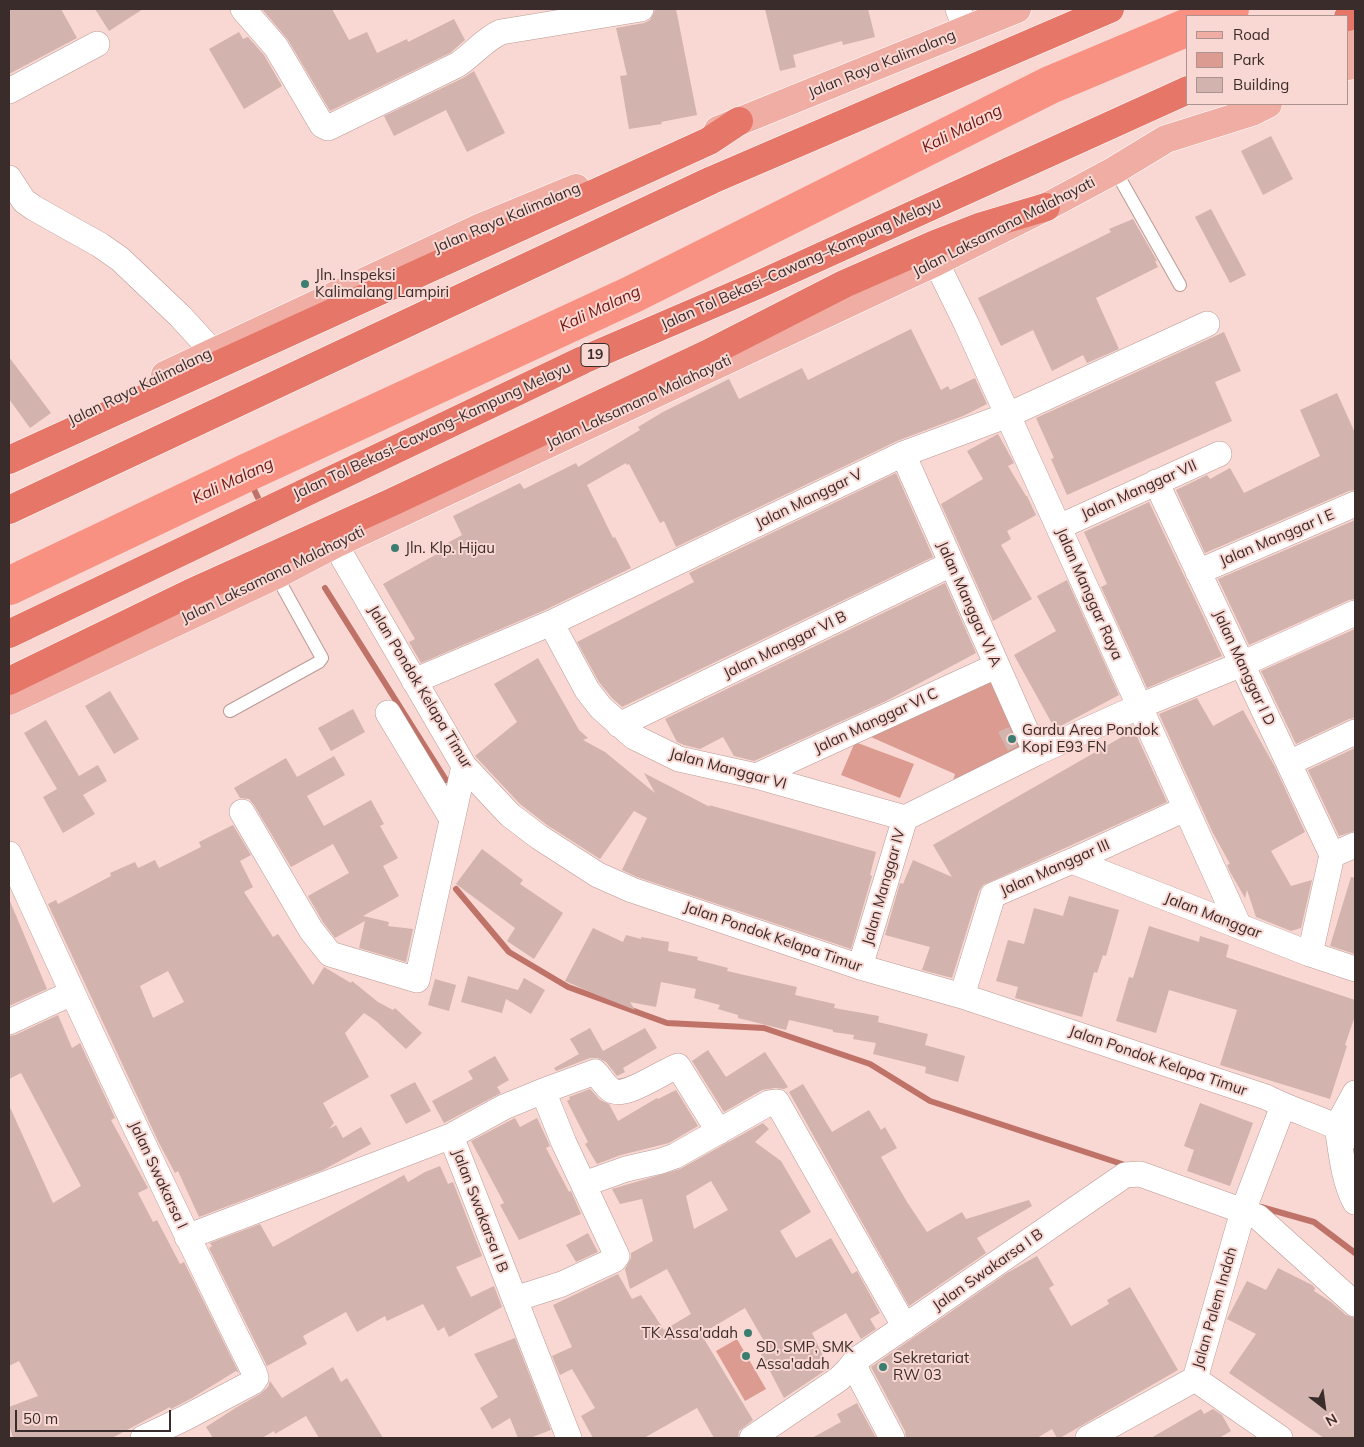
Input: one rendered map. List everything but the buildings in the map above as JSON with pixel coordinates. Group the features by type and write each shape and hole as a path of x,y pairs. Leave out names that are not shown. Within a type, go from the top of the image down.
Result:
{"highway":[{"path":"9,510 712,180 1110,9"},
{"name":"Jalan Tol Bekasi–Cawang–Kampung Melayu","path":"9,634 583,360 760,284 1186,91"},
{"path":"9,460 218,363 709,141 739,121"},
{"path":"9,681 190,593 390,503 707,354 844,284 979,227 1046,207"}],"main road":[{"name":"Jalan Raya Kalimalang","path":"9,451 213,352 479,228 739,121 962,20 1017,9"},
{"path":"1166,139 1189,124 1231,105"},
{"name":"Jalan Laksamana Malahayati","path":"9,701 276,575 336,544 936,262 1046,207 1115,170 1166,139 1252,112 1266,105"}],"street":[{"path":"243,9 276,47 322,125 328,128 332,128 457,65 485,40 500,32 641,9"},
{"path":"9,91 97,44"},
{"path":"9,178 24,201 100,245 120,259 180,316 213,352"},
{"name":"Jalan Manggar Raya","path":"936,262 966,323 1059,527 1238,926"},
{"name":"Jalan Manggar V","path":"414,681 551,623 903,454 1008,415 1207,324"},
{"name":"Jalan Manggar VI A","path":"903,454 1036,753"},
{"name":"Jalan Manggar VII","path":"1059,527 1218,454"},
{"name":"Jalan Manggar I D","path":"1156,482 1332,855"},
{"name":"Jalan Manggar I E","path":"1198,572 1355,504"},
{"name":"Jalan Pondok Kelapa Timur","path":"336,544 464,766 510,815 539,837 598,875 632,890 860,967 962,996 1266,1097 1283,1106 1346,1131"},
{"name":"Jalan Manggar VI B","path":"619,725 951,564"},
{"name":"Jalan Manggar IV","path":"860,967 904,818 1036,753 1355,613"},
{"name":"Jalan Manggar VI","path":"551,623 587,690 601,708 634,737 679,759 756,776 904,818"},
{"name":"Jalan Manggar VI C","path":"756,776 996,666"},
{"path":"388,713 452,819"},
{"path":"1289,764 1355,732"},
{"path":"242,812 311,930 330,954 417,980 464,766"},
{"name":"Jalan Manggar III","path":"962,996 993,895 1185,809"},
{"path":"1310,954 1332,855 1355,845"},
{"name":"Jalan Swakarsa I","path":"9,854 187,1237 256,1378 189,1428 143,1438"},
{"name":"Jalan Manggar","path":"1072,861 1310,954 1355,969"},
{"path":"9,1022 72,993"},
{"path":"451,1136 504,1107 595,1072 611,1090 622,1092 678,1066 719,1132"},
{"path":"515,1299 562,1284 616,1258 617,1254 564,1143 544,1091"},
{"path":"1355,1093 1346,1131 1344,1168 1355,1202"},
{"path":"584,1184 626,1169 675,1156 775,1101 779,1103 905,1327"},
{"name":"Jalan Palem Indah","path":"1280,1438 1195,1379 1249,1211 1256,1173 1283,1106"},
{"name":"Jalan Swakarsa I B","path":"187,1237 451,1136 569,1438"},
{"name":"Jalan Swakarsa I B","path":"752,1438 839,1379 853,1364 905,1327 1125,1175 1140,1174 1249,1211"},
{"path":"1249,1211 1355,1304"},
{"path":"853,1364 892,1438"},
{"path":"1088,1438 1195,1379"}],"lane":[{"path":"1115,170 1180,285"},
{"path":"230,712 322,658 276,575"}],"green space":[{"path":"995,674 1035,766 946,805 955,774 864,734"},
{"path":"855,742 914,764 900,798 841,775"},
{"path":"737,1339 766,1389 745,1401 716,1351"}],"waterway":[{"name":"Kali Malang","path":"1215,15 1230,9"},
{"name":"Kali Malang","path":"9,586 246,473 633,294 1050,85 1186,28"},
{"path":"246,473 262,506"},
{"path":"325,588 446,780"},
{"path":"456,889 509,952 568,987 667,1023 764,1028 870,1064 930,1101 1128,1166"},
{"path":"1261,1207 1314,1222 1355,1253"}],"place":[{"name":"Jln. Inspeksi Kalimalang Lampiri","path":"305,284"},
{"name":"Jln. Klp. Hijau","path":"395,548"},
{"name":"Gardu Area Pondok Kopi E93 FN","path":"1012,739"},
{"name":"TK Assa'adah","path":"748,1333"},
{"name":"SD, SMP, SMK Assa'adah","path":"746,1356"},
{"name":"Sekretariat RW 03","path":"883,1367"}]}
